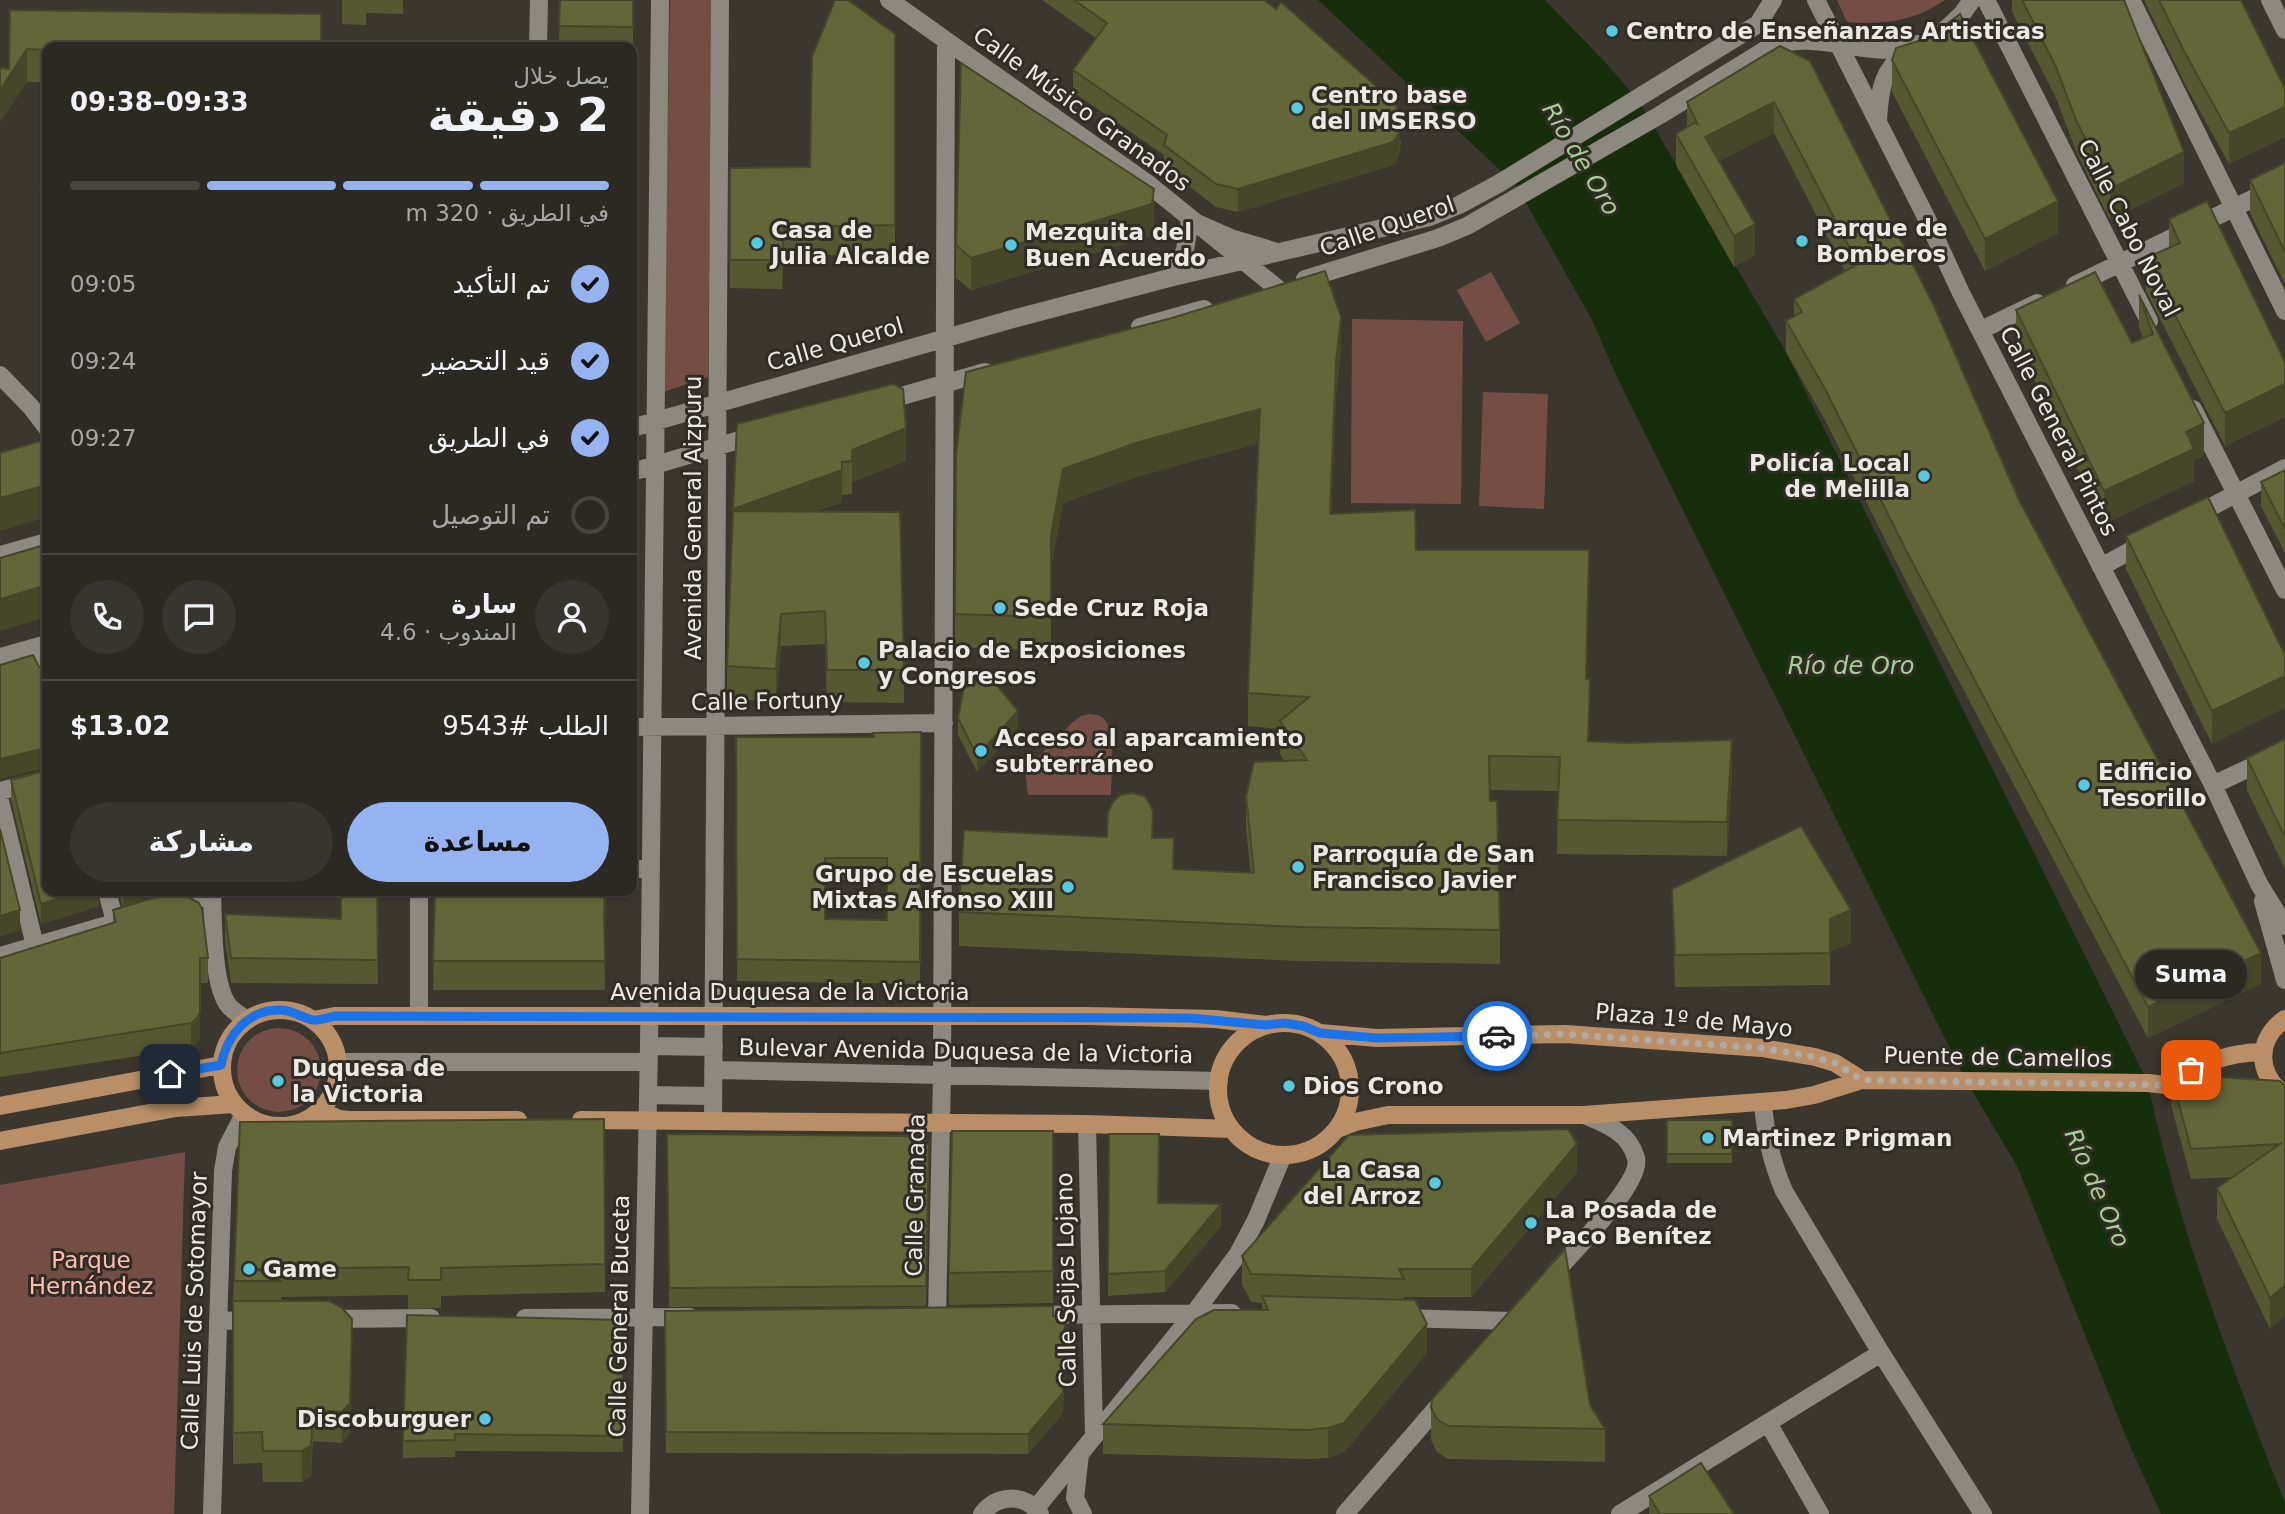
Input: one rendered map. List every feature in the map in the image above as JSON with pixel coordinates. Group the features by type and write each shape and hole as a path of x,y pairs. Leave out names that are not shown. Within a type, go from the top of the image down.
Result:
{"main road":[{"path":"281,1010 299,1013 313,1020 334,1045 338,1079 332,1097 321,1111 291,1126 258,1122 239,1109 226,1092 221,1065 229,1039 247,1020 263,1012 281,1010"},
{"name":"Avenida Duquesa de la Victoria","path":"313,1020 335,1016 1190,1018 1266,1025"},
{"path":"2284,1094 2270,1080 2262,1052 2271,1030 2285,1019"},
{"path":"1284,1023 1303,1026 1320,1033 1336,1048 1347,1067 1351,1088 1347,1110 1337,1129 1322,1143 1304,1152 1283,1155 1263,1152 1245,1143 1231,1129 1219,1098 1219,1081 1224,1062 1234,1046 1249,1033 1266,1025 1284,1023"},
{"name":"Plaza 1º de Mayo","path":"1320,1033 1377,1038 1564,1034 1762,1048 1835,1063 1862,1080"},
{"path":"2171,1085 2191,1070 2214,1059 2237,1053 2262,1052"},
{"path":"0,1106 221,1065"},
{"path":"1337,1129 1354,1122 1388,1115 1584,1115 1763,1102 1814,1096 1862,1080"},
{"name":"Puente de Camellos","path":"1862,1080 2171,1085"},
{"path":"2171,1085 2213,1090"},
{"path":"2255,1094 2284,1094"},
{"path":"0,1140 176,1108 239,1109"},
{"path":"321,1111 339,1119 349,1120 539,1120"},
{"path":"566,1120 941,1122 1231,1129"}],"street":[{"path":"538,42 539,0"},
{"name":"Avenida General Aizpuru","path":"648,1119 660,0"},
{"name":"Avenida General Aizpuru","path":"713,1119 720,0"},
{"name":"Calle Músico Granados","path":"889,0 1147,183 1277,288"},
{"name":"Calle Querol","path":"637,426 1173,277 1430,217 1498,184 1758,24 1773,0"},
{"name":"Calle General Pintos","path":"1816,0 2213,785 2259,884 2285,926"},
{"path":"1878,125 1879,100 1892,62 1910,47 1943,31 1962,14 1972,0"},
{"name":"Calle Cabo Noval","path":"1986,0 2156,336"},
{"path":"2131,0 2285,311"},
{"path":"2270,0 2285,30"},
{"name":"Calle Querol","path":"1250,295 1438,238 1467,226 1660,115 1770,47 1783,42 1807,40 1838,44"},
{"name":"Calle Granada","path":"937,1317 943,1075 946,41"},
{"path":"1838,44 1870,48 1910,47"},
{"path":"1981,330 2285,183"},
{"path":"1173,277 1185,250 1190,220 1231,238 1280,252"},
{"path":"1129,330 1223,303"},
{"path":"864,406 996,369"},
{"path":"0,375 42,421"},
{"path":"2187,396 2285,590"},
{"path":"637,470 771,431"},
{"path":"2101,567 2285,468"},
{"path":"0,555 42,543"},
{"path":"0,657 42,646"},
{"name":"Calle Fortuny","path":"637,727 944,723"},
{"path":"2213,785 2285,751"},
{"path":"0,791 42,780"},
{"path":"0,800 35,946"},
{"path":"637,869 651,869"},
{"name":"Calle General Pintos","path":"2259,884 2285,980"},
{"path":"108,896 115,922"},
{"path":"0,956 199,896"},
{"path":"212,896 221,992 229,1007 247,1020"},
{"path":"419,896 419,1016"},
{"path":"338,1062 649,1054 714,1047"},
{"name":"Bulevar Avenida Duquesa de la Victoria","path":"713,1070 1219,1081"},
{"path":"648,1095 713,1096"},
{"path":"1763,1102 1764,1123 1774,1169 1784,1191 1881,1353 1983,1514"},
{"name":"Calle Luis de Sotomayor","path":"212,1514 223,1171 227,1147 239,1109"},
{"path":"1539,1290 1619,1199 1633,1176 1637,1160 1626,1139 1612,1126 1584,1115"},
{"name":"Calle General Buceta","path":"640,1514 648,1119"},
{"name":"Calle Seijas Lojano","path":"1087,1124 1094,1435"},
{"path":"982,1514 992,1504 1009,1498 1028,1502 1040,1512 1080,1453 1195,1312 1238,1254 1256,1220 1283,1155"},
{"path":"1014,1315 1250,1313"},
{"path":"1388,1317 1516,1316 1494,1341"},
{"path":"508,1318 714,1317"},
{"path":"315,1320 453,1318"},
{"path":"218,1321 274,1320"},
{"path":"1620,1514 1881,1353"},
{"path":"1345,1514 1459,1382"},
{"path":"1768,1423 1821,1514"},
{"path":"1080,1453 1075,1498 1083,1514"}],"green space":[{"path":"670,0 712,0 708,377 663,392"},
{"path":"1837,0 1945,0 1910,17 1873,23 1847,22"},
{"path":"1491,272 1520,323 1486,342 1457,290"},
{"path":"1352,319 1463,321 1461,504 1351,503"},
{"path":"1483,392 1548,394 1544,509 1479,506"},
{"path":"1089,714 1102,717 1111,735 1111,795 1028,795 1025,770 1073,722"},
{"path":"279,1028 295,1031 309,1040 318,1054 321,1070 318,1086 309,1100 295,1109 279,1112 263,1109 249,1100 240,1086 237,1070 240,1054 249,1040 263,1031"},
{"name":"Parque Hernández","path":"185,1152 174,1514 0,1514 0,1185"}],"water":[{"name":"Río de Oro","path":"1318,0 1545,0 1640,103 1786,352 2148,1083 2160,1137 2190,1243 2226,1348 2285,1503 2285,1514 2161,1514 2129,1444 2017,1166 1965,1079 1616,375 1592,320 1516,185"}],"building":[{"path":"560,0 633,0 633,27 559,26"},
{"path":"835,0 848,0 895,34 895,225 784,227 782,260 730,260 730,168 810,167 812,57"},
{"path":"1074,0 1264,0 1276,9 1281,2 1395,103 1401,118 1399,132 1396,139 1390,143 1238,189 1216,184 1164,145 1167,135 1073,70 1107,23"},
{"path":"2022,0 2124,0 2184,152 2110,189 2076,120 2056,67"},
{"path":"2159,0 2241,0 2285,89 2285,107 2229,133"},
{"path":"10,10 321,14 321,42 42,42 42,50 27,49 0,90 0,68 9,69"},
{"path":"1960,14 2058,201 1985,239 1892,60 1896,48 1928,38"},
{"path":"1780,46 1810,61 1934,306 2019,500 2261,953 2148,1007 1908,554 1825,389 1786,321 1802,312 1794,299 1858,264 1774,102 1705,137 1755,224 1734,236 1676,134 1696,122 1698,125 1687,102"},
{"name":"Mezquita del Buen Acuerdo","path":"961,63 1154,189 1152,204 971,258 956,245"},
{"path":"2285,163 2285,252 2250,180"},
{"path":"2207,201 2285,362 2285,384 2225,413 2146,258 2180,243 2169,219"},
{"path":"1325,271 1341,317 1336,362 1330,514 1415,510 1416,550 1589,550 1586,679 1590,679 1588,741 1625,743 1732,740 1727,822 1557,820 1560,757 1489,756 1490,801 1497,801 1500,930 1301,927 959,912 964,830 1107,837 1108,812 1113,802 1120,795 1132,793 1144,796 1150,804 1153,812 1152,838 1174,838 1173,869 1254,873 1246,796 1254,762 1307,760 1280,721 1309,697 1248,693 1260,409 1139,442 1063,469 1051,535 1051,617 955,614 956,454 966,372 1172,318"},
{"path":"2095,272 2132,343 2153,334 2139,295 2204,423 2186,432 2194,449 2104,491 2016,310"},
{"path":"893,384 903,389 906,428 852,450 852,461 842,462 842,470 733,509 737,424"},
{"path":"42,440 42,486 0,498 0,453"},
{"path":"2285,470 2285,529 2261,482"},
{"path":"2208,497 2285,655 2285,676 2212,711 2126,536"},
{"path":"733,511 900,512 904,670 827,670 825,611 781,614 776,669 727,666"},
{"path":"42,545 42,586 0,599 0,558"},
{"path":"33,655 42,668 42,749 0,759 0,665"},
{"name":"Acceso al aparcamiento subterráneo","path":"965,681 995,683 1018,711 977,756 958,718"},
{"path":"921,732 920,962 737,959 736,737 874,737 873,733","holes":["825,858 887,858 887,920 825,919"]},
{"path":"2285,739 2285,837 2247,758"},
{"path":"42,771 42,896 67,896 41,904 11,780"},
{"path":"1801,826 1851,910 1830,919 1830,953 1675,955 1672,889"},
{"path":"0,829 20,910 0,916"},
{"path":"160,896 186,896 199,903 208,958 200,958 200,1012 197,1018 191,1023 0,1053 0,958 116,922 113,910"},
{"path":"341,896 377,896 378,960 231,958 225,914 341,919"},
{"path":"435,896 605,896 605,961 433,961"},
{"path":"2171,1074 2280,1081 2285,1086 2285,1285 2270,1298 2217,1188 2280,1144 2191,1149"},
{"path":"604,1119 605,1264 441,1268 441,1280 408,1280 409,1267 256,1269 281,1281 234,1281 240,1122"},
{"path":"1667,1120 1732,1120 1732,1154 1667,1154"},
{"path":"1568,1129 1577,1144 1471,1269 1399,1269 1404,1279 1251,1274 1242,1256 1349,1135"},
{"path":"952,1131 1053,1131 1053,1271 949,1273"},
{"path":"667,1134 912,1136 923,1144 929,1144 926,1286 669,1288"},
{"path":"1109,1134 1159,1134 1158,1203 1221,1204 1165,1271 1108,1274"},
{"path":"1565,1249 1590,1405 1605,1429 1448,1426 1437,1419 1431,1408 1432,1399"},
{"path":"1262,1296 1415,1300 1427,1324 1344,1423 1328,1428 1308,1430 1103,1424 1196,1319 1214,1310 1268,1310"},
{"path":"233,1301 329,1301 341,1307 352,1319 350,1403 342,1412 313,1410 311,1445 302,1451 263,1451 262,1432 233,1433"},
{"path":"1053,1306 1053,1316 1065,1316 1063,1393 1028,1434 666,1432 665,1311"},
{"path":"407,1315 622,1320 623,1436 455,1434 455,1440 403,1441"},
{"path":"1701,1463 1734,1514 1660,1514 1649,1496"}],"way so far":[{"path":"1497,1036 1564,1034 1762,1048 1835,1063 1862,1080 2171,1085 2191,1070"}],"place":[{"name":"Centro de Enseñanzas Artisticas","path":"1612,31"},
{"name":"Centro base del IMSERSO","path":"1297,108"},
{"name":"Parque de Bomberos","path":"1802,241"},
{"name":"Casa de Julia Alcalde","path":"757,243"},
{"name":"Mezquita del Buen Acuerdo","path":"1011,245"},
{"name":"Policía Local de Melilla","path":"1924,476"},
{"name":"Sede Cruz Roja","path":"1000,608"},
{"name":"Palacio de Exposiciones y Congresos","path":"864,663"},
{"name":"Acceso al aparcamiento subterráneo","path":"981,751"},
{"name":"Edificio Tesorillo","path":"2084,785"},
{"name":"Parroquía de San Francisco Javier","path":"1298,867"},
{"name":"Grupo de Escuelas Mixtas Alfonso XIII","path":"1068,887"},
{"name":"Suma","path":"2191,1070"},
{"name":"Duquesa de la Victoria","path":"278,1081"},
{"name":"Dios Crono","path":"1289,1086"},
{"name":"Martinez Prigman","path":"1708,1138"},
{"name":"La Casa del Arroz","path":"1435,1183"},
{"name":"La Posada de Paco Benítez","path":"1531,1223"},
{"name":"Game","path":"249,1269"},
{"name":"Discoburguer","path":"485,1419"}],"route":[{"path":"170,1074 221,1065 225,1047 234,1032 247,1020 263,1012 281,1010 299,1013 313,1020 335,1016 1190,1018 1266,1025 1284,1023 1303,1026 1320,1033 1377,1038 1497,1036"}]}
